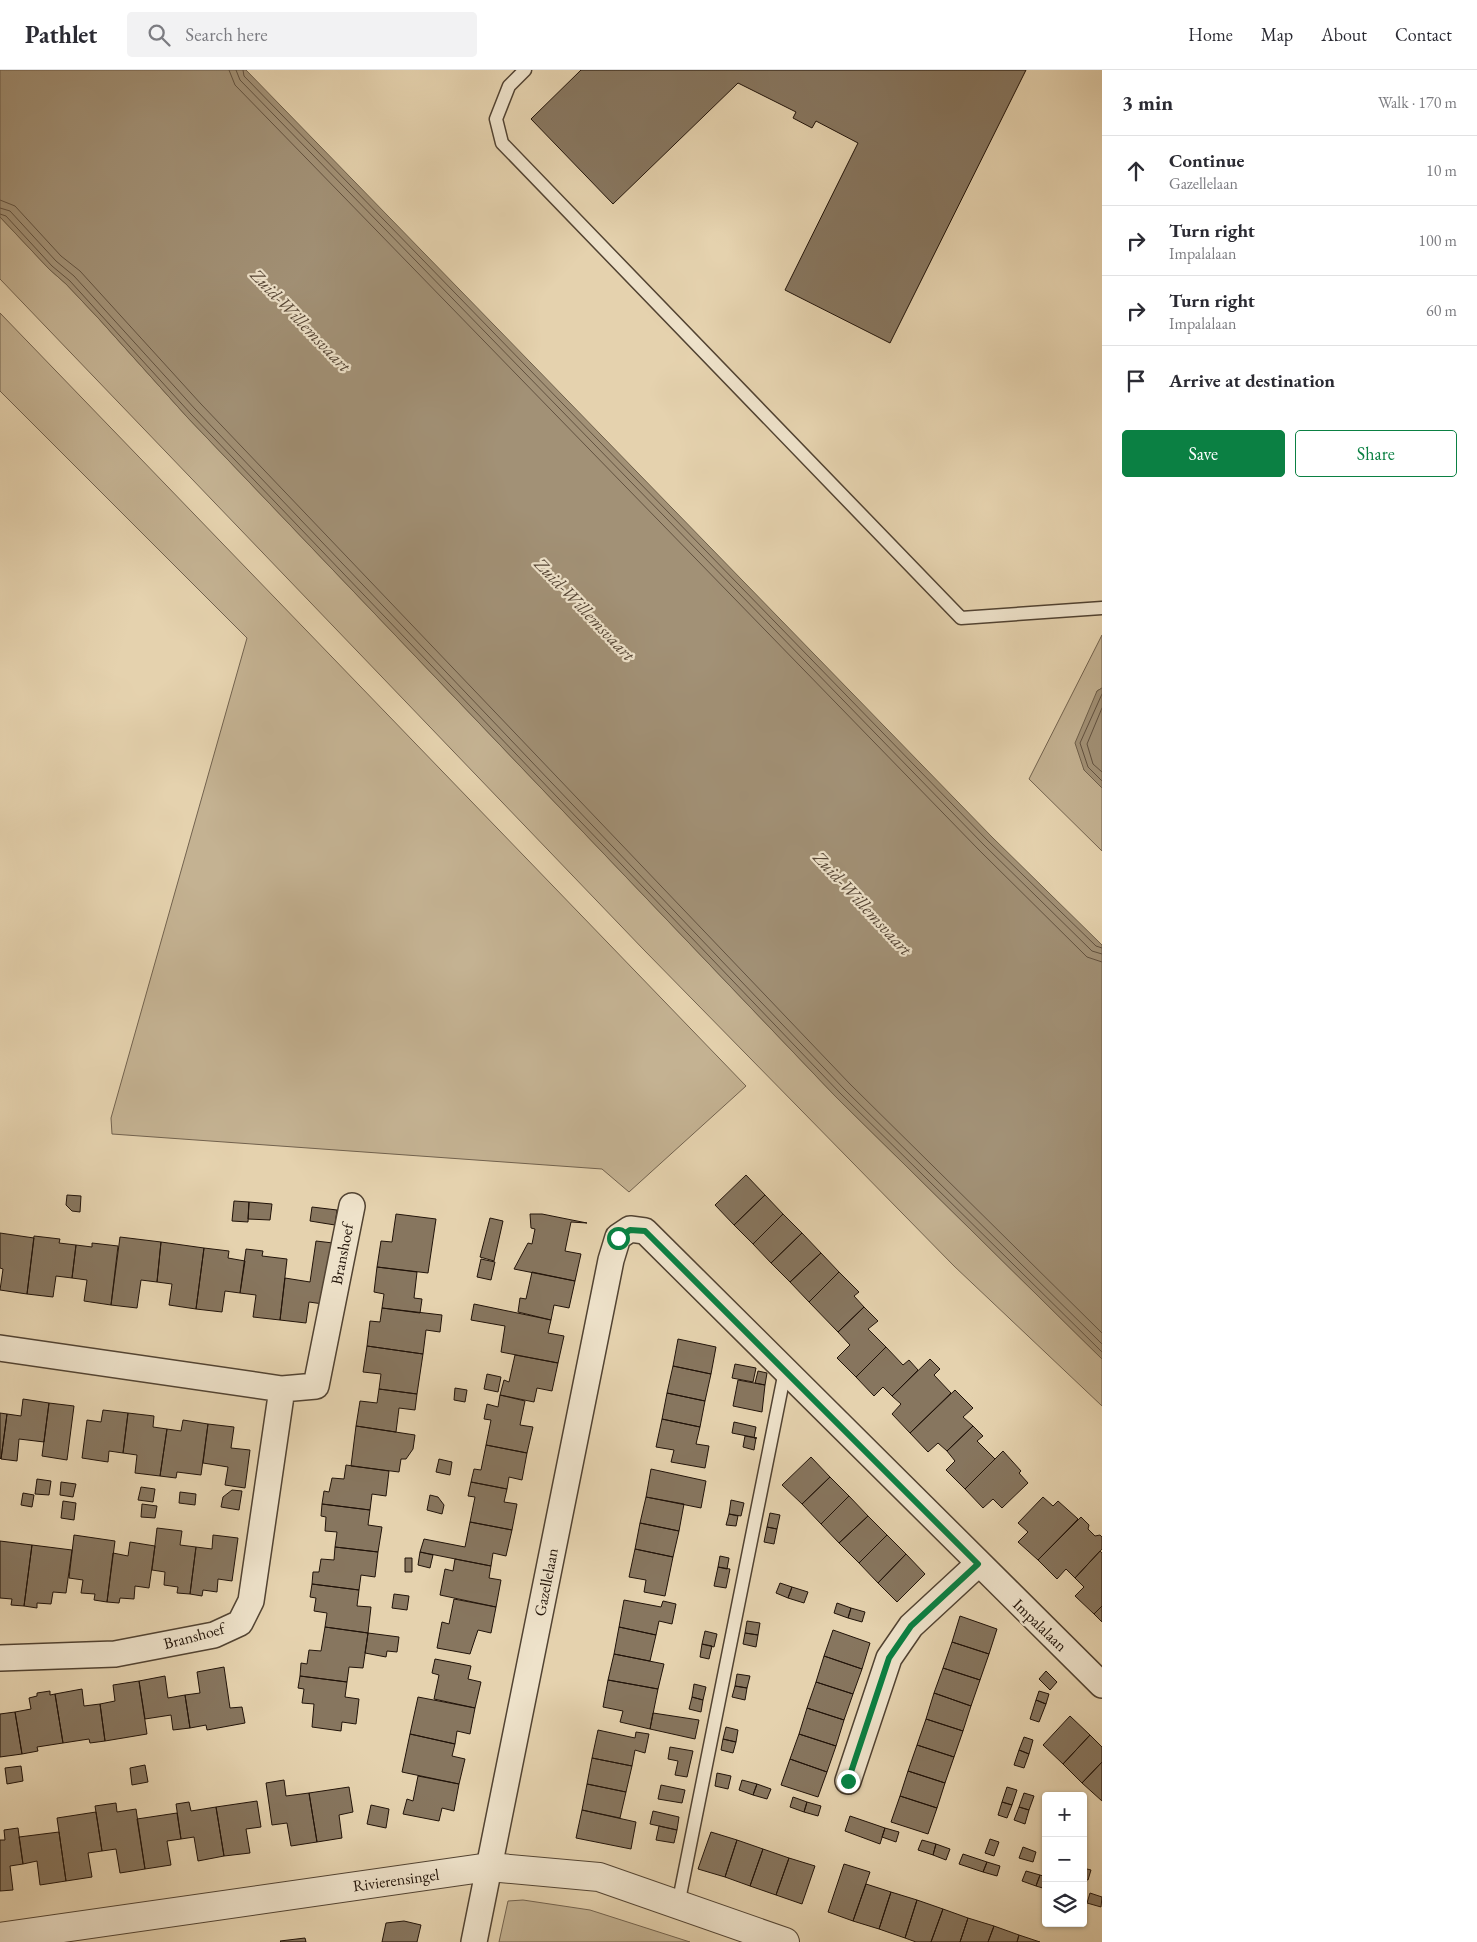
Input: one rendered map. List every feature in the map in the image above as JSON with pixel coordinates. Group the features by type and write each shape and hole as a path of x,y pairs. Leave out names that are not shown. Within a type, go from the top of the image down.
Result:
{"street":[{"name":"Branshoef","path":"0,1348 282,1389 316,1386 352,1206"},
{"name":"Impalalaan","path":"630,1230 645,1231 978,1564 1102,1685"},
{"name":"Gazellelaan","path":"474,1942 611,1260 618,1238 630,1230"},
{"name":"Branshoef","path":"0,1658 115,1654 214,1635 240,1623 251,1601 282,1389"},
{"path":"848,1781 889,1658 911,1626 978,1564"},
{"name":"Rivierensingel","path":"0,1937 489,1867 599,1877 784,1942"}],"lane":[{"path":"525,70 509,86 496,119 502,143 961,618 1102,608"},
{"path":"678,1905 785,1371"}],"shaded area":[{"path":"0,217 99,319 187,417 836,1097 1102,1359 1102,1406 954,1266 644,950 0,279"},
{"path":"0,313 746,1086 629,1192 602,1169 112,1134 111,1118 247,638 0,391"},
{"path":"1102,635 1102,688 1097,691 1084,770 1102,788 1102,851 1029,779"},
{"path":"523,1900 590,1910 690,1942 499,1942 508,1901"}],"water":[{"name":"Zuid-Willemsvaart","path":"0,70 246,70 992,837 1102,945 1102,1359 836,1097 187,417 99,319 0,217"},
{"path":"1102,688 1102,788 1084,770 1075,743 1097,691"}],"building":[{"path":"581,70 1026,70 890,343 785,290 858,143 816,121 812,128 793,118 796,112 738,83 613,204 531,119"},
{"path":"746,1175 765,1195 734,1225 715,1205"},
{"path":"67,1195 81,1196 80,1212 72,1211 66,1205"},
{"path":"765,1195 783,1214 753,1244 734,1225"},
{"path":"234,1201 249,1202 248,1222 232,1221"},
{"path":"249,1202 272,1204 270,1220 248,1219"},
{"path":"312,1207 337,1210 335,1225 310,1221"},
{"path":"396,1214 436,1219 428,1273 377,1267 381,1241 392,1242"},
{"path":"530,1214 542,1214 587,1223 571,1222 565,1251 581,1254 575,1281 514,1269 528,1243 532,1244 535,1229 531,1228"},
{"path":"783,1214 802,1233 771,1263 753,1244"},
{"path":"490,1218 503,1221 494,1261 480,1257"},
{"path":"0,1233 34,1238 27,1294 0,1290 3,1269 0,1268"},
{"path":"802,1233 821,1253 790,1282 771,1263"},
{"path":"34,1236 60,1239 59,1243 76,1245 72,1278 56,1276 53,1297 27,1294"},
{"path":"120,1237 161,1242 157,1282 141,1280 137,1308 111,1305"},
{"path":"316,1241 333,1243 323,1304 309,1302 306,1323 280,1320 285,1278 310,1282"},
{"path":"161,1242 204,1248 196,1309 169,1305 172,1284 157,1282"},
{"path":"92,1243 118,1246 111,1305 84,1301 87,1280 72,1278 76,1245 92,1247"},
{"path":"204,1248 229,1251 228,1258 245,1261 240,1293 225,1291 222,1312 196,1309"},
{"path":"246,1249 263,1251 262,1256 287,1259 280,1320 253,1317 256,1295 240,1293"},
{"path":"821,1253 839,1272 809,1302 790,1282"},
{"path":"481,1259 495,1262 491,1280 477,1277"},
{"path":"377,1267 417,1272 414,1298 422,1299 420,1313 382,1308 384,1294 374,1292"},
{"path":"532,1272 575,1281 569,1308 554,1305 551,1320 518,1312 520,1298 526,1299"},
{"path":"839,1272 859,1292 854,1296 864,1307 838,1332 809,1302"},
{"path":"474,1304 551,1320 548,1333 564,1336 558,1363 501,1352 505,1326 471,1320"},
{"path":"864,1307 878,1321 868,1329 886,1347 856,1377 837,1358 850,1345 838,1332"},
{"path":"382,1308 442,1315 440,1332 426,1330 423,1354 367,1346 370,1321 380,1322"},
{"path":"678,1339 716,1347 711,1374 673,1366"},
{"path":"367,1346 423,1354 417,1394 379,1389 381,1374 363,1372"},
{"path":"886,1347 903,1365 909,1360 918,1370 892,1396 883,1387 874,1396 856,1377"},
{"path":"515,1355 558,1363 552,1391 537,1388 534,1402 500,1395 504,1380 509,1382"},
{"path":"930,1359 940,1369 934,1375 951,1393 910,1433 892,1414 901,1404 892,1396"},
{"path":"735,1364 756,1368 753,1382 732,1378"},
{"path":"673,1366 711,1374 705,1401 667,1393"},
{"path":"758,1371 767,1373 765,1385 755,1383"},
{"path":"487,1374 501,1377 498,1392 484,1389"},
{"path":"738,1380 765,1385 762,1412 733,1406"},
{"path":"455,1388 467,1390 465,1402 454,1400"},
{"path":"379,1389 417,1394 415,1410 399,1408 396,1432 356,1426 360,1401 377,1403"},
{"path":"955,1390 973,1408 963,1417 973,1426 947,1451 938,1443 928,1452 910,1433"},
{"path":"667,1393 705,1401 700,1427 662,1419"},
{"path":"500,1395 525,1401 520,1425 533,1427 527,1453 486,1445 491,1420 484,1419 487,1404 498,1407"},
{"path":"23,1399 49,1403 44,1442 19,1439 17,1461 1,1459 7,1414 21,1416"},
{"path":"49,1403 74,1406 67,1460 42,1456"},
{"path":"103,1410 128,1413 123,1453 109,1451 108,1462 82,1458 87,1420 101,1422"},
{"path":"0,1413 7,1414 1,1459 0,1458"},
{"path":"128,1413 154,1416 153,1427 167,1429 160,1476 135,1473 137,1455 123,1453"},
{"path":"662,1419 700,1427 696,1444 709,1446 705,1468 671,1462 674,1450 656,1447"},
{"path":"183,1420 208,1424 201,1475 177,1472 176,1478 160,1476 167,1429 181,1431"},
{"path":"734,1422 756,1427 754,1437 732,1433"},
{"path":"208,1424 234,1427 231,1448 250,1450 245,1488 225,1485 228,1467 203,1463"},
{"path":"356,1426 415,1435 413,1449 406,1459 401,1459 399,1472 351,1466"},
{"path":"973,1426 983,1436 977,1441 995,1459 965,1489 946,1470 955,1461 947,1451"},
{"path":"745,1436 756,1438 754,1450 743,1447"},
{"path":"486,1445 527,1453 522,1480 509,1477 507,1489 471,1482 474,1469 481,1470"},
{"path":"1003,1451 1021,1471 1019,1473 1028,1483 1002,1508 993,1499 983,1508 965,1489"},
{"path":"811,1457 830,1477 802,1504 782,1485"},
{"path":"439,1459 452,1462 450,1475 436,1472"},
{"path":"346,1465 389,1471 386,1496 372,1494 370,1510 322,1504 324,1491 329,1492 332,1478 344,1479"},
{"path":"651,1469 706,1481 701,1508 646,1497"},
{"path":"830,1477 849,1496 821,1524 802,1504"},
{"path":"37,1479 51,1481 49,1495 35,1494"},
{"path":"61,1482 76,1484 73,1497 60,1495"},
{"path":"471,1482 507,1489 504,1502 517,1504 512,1530 470,1522 475,1497 468,1496"},
{"path":"141,1487 155,1489 153,1502 138,1500"},
{"path":"232,1490 242,1491 239,1510 221,1507 223,1497"},
{"path":"180,1492 196,1494 195,1505 179,1503"},
{"path":"23,1493 34,1495 32,1507 21,1505"},
{"path":"430,1495 438,1497 444,1505 442,1514 427,1510"},
{"path":"849,1496 868,1516 839,1543 821,1524"},
{"path":"646,1497 684,1504 679,1531 640,1523"},
{"path":"1043,1497 1053,1506 1058,1501 1078,1519 1038,1560 1018,1542 1028,1532 1018,1523"},
{"path":"731,1500 744,1503 741,1516 729,1514"},
{"path":"63,1501 76,1503 74,1520 61,1518"},
{"path":"142,1504 157,1506 155,1518 141,1517"},
{"path":"322,1504 370,1510 368,1525 382,1527 378,1552 335,1547 337,1532 325,1531 326,1517 321,1516"},
{"path":"770,1513 780,1515 777,1529 767,1527"},
{"path":"729,1514 738,1516 736,1526 726,1525"},
{"path":"868,1516 887,1535 859,1563 839,1543"},
{"path":"1081,1517 1089,1525 1088,1529 1095,1536 1100,1535 1102,1537 1102,1549 1075,1578 1066,1569 1057,1579 1038,1560"},
{"path":"470,1522 512,1530 506,1556 493,1553 491,1566 420,1552 424,1539 465,1547"},
{"path":"640,1523 679,1531 673,1557 635,1549"},
{"path":"767,1527 777,1529 774,1544 764,1542"},
{"path":"157,1528 182,1531 180,1545 196,1547 190,1594 177,1593 178,1587 164,1585 165,1572 152,1570"},
{"path":"74,1535 115,1541 107,1602 94,1600 95,1594 81,1593 83,1580 69,1578"},
{"path":"213,1535 238,1538 232,1581 218,1579 217,1592 203,1590 202,1596 190,1594 196,1547 212,1549"},
{"path":"887,1535 906,1554 878,1583 859,1563"},
{"path":"0,1541 32,1545 24,1606 11,1605 12,1599 0,1598"},
{"path":"130,1542 155,1546 149,1588 135,1586 134,1599 120,1598 119,1603 107,1602 113,1553 128,1556"},
{"path":"32,1545 72,1550 66,1593 53,1592 51,1604 37,1603 37,1608 24,1606"},
{"path":"335,1547 378,1552 375,1577 361,1575 359,1590 312,1584 313,1572 319,1572 321,1559 334,1560"},
{"path":"635,1549 673,1557 665,1596 644,1592 646,1580 629,1577"},
{"path":"1100,1551 1102,1553 1102,1606 1094,1614 1075,1596 1084,1587 1075,1578"},
{"path":"420,1552 433,1555 430,1568 418,1565"},
{"path":"906,1554 925,1574 897,1602 878,1583"},
{"path":"720,1556 729,1558 727,1569 718,1567"},
{"path":"405,1558 412,1558 412,1572 405,1572"},
{"path":"455,1559 491,1566 489,1578 501,1580 496,1607 440,1595 445,1569 453,1571"},
{"path":"718,1567 730,1569 726,1588 714,1586"},
{"path":"780,1583 792,1587 788,1598 776,1593"},
{"path":"312,1584 359,1590 357,1606 371,1607 368,1633 325,1627 327,1613 314,1611 316,1598 310,1597"},
{"path":"792,1587 808,1592 804,1603 788,1598"},
{"path":"394,1594 409,1596 407,1610 392,1608"},
{"path":"454,1599 496,1607 491,1633 478,1630 470,1654 437,1648 442,1622 449,1624"},
{"path":"624,1600 661,1607 663,1601 676,1604 672,1624 659,1621 656,1635 619,1627"},
{"path":"837,1603 851,1608 848,1618 834,1613"},
{"path":"1102,1606 1102,1622 1094,1614"},
{"path":"851,1608 865,1612 862,1622 848,1618"},
{"path":"960,1616 997,1629 989,1654 952,1642"},
{"path":"747,1621 760,1623 758,1635 745,1633"},
{"path":"325,1627 368,1633 363,1668 349,1667 347,1682 300,1676 301,1663 307,1664 309,1650 321,1651"},
{"path":"619,1627 656,1635 650,1661 614,1654"},
{"path":"833,1630 870,1643 862,1669 824,1656"},
{"path":"705,1631 717,1634 714,1647 702,1644"},
{"path":"368,1633 399,1637 397,1652 387,1651 386,1657 365,1653"},
{"path":"745,1633 758,1635 756,1647 743,1644"},
{"path":"952,1642 989,1654 980,1680 943,1668"},
{"path":"702,1644 712,1646 709,1659 700,1657"},
{"path":"614,1654 664,1664 658,1689 608,1680"},
{"path":"824,1656 862,1669 853,1694 816,1682"},
{"path":"435,1659 471,1666 468,1679 481,1682 475,1708 434,1699 439,1675 432,1673"},
{"path":"224,1667 230,1708 242,1707 245,1723 207,1730 206,1725 190,1728 185,1695 200,1693 197,1672"},
{"path":"943,1668 980,1680 971,1706 934,1693"},
{"path":"1046,1671 1057,1682 1050,1690 1039,1679"},
{"path":"737,1674 750,1676 747,1688 735,1686"},
{"path":"165,1676 168,1698 185,1695 190,1728 173,1730 171,1715 145,1719 139,1681"},
{"path":"300,1676 347,1682 345,1697 359,1699 356,1724 342,1722 341,1731 312,1727 314,1704 302,1703 304,1689 298,1688"},
{"path":"608,1680 658,1689 650,1729 620,1722 623,1711 603,1707"},
{"path":"139,1681 147,1734 105,1741 100,1704 115,1701 113,1685"},
{"path":"816,1682 853,1694 844,1720 807,1708"},
{"path":"694,1684 706,1687 703,1700 692,1697"},
{"path":"735,1686 747,1688 745,1700 732,1697"},
{"path":"82,1689 84,1706 100,1704 105,1741 90,1743 89,1739 63,1743 55,1694"},
{"path":"50,1691 50,1695 55,1694 63,1743 37,1747 38,1751 22,1754 15,1712 31,1709 29,1698 37,1696 37,1693"},
{"path":"1039,1691 1049,1694 1046,1704 1036,1700"},
{"path":"934,1693 971,1706 963,1731 926,1719"},
{"path":"418,1697 475,1708 470,1734 457,1731 455,1744 410,1734"},
{"path":"692,1697 703,1700 701,1712 689,1709"},
{"path":"1036,1700 1046,1704 1039,1722 1030,1719"},
{"path":"807,1708 844,1720 836,1746 799,1734"},
{"path":"15,1712 22,1754 0,1757 0,1714"},
{"path":"653,1713 699,1720 695,1739 650,1729"},
{"path":"1070,1716 1090,1735 1063,1764 1043,1745"},
{"path":"926,1719 963,1731 954,1757 917,1745"},
{"path":"726,1727 738,1730 736,1742 723,1739"},
{"path":"598,1730 635,1738 636,1732 649,1734 645,1753 635,1750 632,1766 592,1758"},
{"path":"410,1734 455,1744 452,1756 465,1759 459,1784 402,1772"},
{"path":"799,1734 836,1746 827,1772 790,1759"},
{"path":"1090,1735 1102,1747 1102,1762 1082,1783 1063,1764"},
{"path":"1024,1737 1033,1740 1029,1754 1019,1750"},
{"path":"723,1739 736,1742 733,1753 721,1750"},
{"path":"917,1745 954,1757 945,1783 908,1771"},
{"path":"670,1747 693,1751 687,1777 675,1775 678,1761 668,1759"},
{"path":"1019,1750 1029,1754 1024,1768 1014,1765"},
{"path":"592,1758 632,1766 626,1792 587,1784"},
{"path":"790,1759 827,1772 818,1797 781,1785"},
{"path":"1102,1762 1102,1801 1082,1783"},
{"path":"145,1765 148,1782 132,1785 130,1768"},
{"path":"21,1766 23,1781 7,1784 5,1768"},
{"path":"908,1771 945,1783 937,1808 900,1796"},
{"path":"717,1773 731,1776 728,1789 715,1786"},
{"path":"418,1776 459,1784 454,1811 442,1808 439,1821 403,1814 407,1799 413,1801"},
{"path":"284,1780 286,1796 309,1793 317,1842 291,1846 287,1823 272,1825 266,1783"},
{"path":"742,1780 757,1784 753,1795 739,1790"},
{"path":"587,1784 626,1792 620,1818 582,1810"},
{"path":"757,1784 771,1789 767,1799 753,1795"},
{"path":"661,1785 685,1790 682,1803 658,1799"},
{"path":"349,1787 353,1812 339,1815 342,1838 317,1842 309,1793"},
{"path":"1007,1787 1017,1790 1012,1805 1002,1802"},
{"path":"1024,1793 1034,1796 1029,1810 1019,1807"},
{"path":"900,1796 937,1808 928,1834 891,1822"},
{"path":"793,1797 807,1802 804,1812 790,1807"},
{"path":"257,1801 261,1827 246,1829 250,1853 224,1856 216,1807"},
{"path":"189,1802 191,1811 216,1807 224,1856 198,1861 194,1837 181,1839 176,1804"},
{"path":"807,1802 821,1806 818,1816 804,1812"},
{"path":"1002,1802 1012,1805 1007,1818 998,1815"},
{"path":"116,1803 117,1812 136,1809 145,1869 120,1873 116,1849 102,1851 95,1806"},
{"path":"371,1805 389,1809 386,1828 367,1824"},
{"path":"1019,1807 1029,1810 1025,1824 1014,1820"},
{"path":"582,1810 636,1822 631,1849 576,1838"},
{"path":"653,1811 679,1817 677,1830 650,1824"},
{"path":"96,1812 102,1851 88,1853 92,1877 66,1881 57,1818"},
{"path":"177,1813 181,1839 167,1841 171,1865 145,1869 137,1819"},
{"path":"850,1816 885,1828 880,1844 845,1831"},
{"path":"659,1826 677,1830 674,1843 656,1840"},
{"path":"18,1828 23,1864 10,1866 13,1890 0,1891 0,1840 5,1840 4,1830"},
{"path":"885,1828 899,1832 896,1842 882,1837"},
{"path":"59,1832 66,1881 40,1885 37,1861 23,1864 19,1837"},
{"path":"711,1832 737,1840 725,1877 698,1869"},
{"path":"990,1839 999,1842 994,1856 985,1853"},
{"path":"737,1840 763,1849 750,1886 725,1877"},
{"path":"922,1840 936,1844 933,1855 918,1850"},
{"path":"936,1844 950,1849 946,1860 933,1855"},
{"path":"1023,1847 1036,1852 1033,1862 1019,1858"},
{"path":"763,1849 789,1858 776,1895 750,1886"},
{"path":"963,1854 987,1862 983,1872 959,1864"},
{"path":"789,1858 815,1866 802,1904 776,1895"},
{"path":"987,1862 1000,1866 997,1876 983,1872"},
{"path":"844,1864 870,1872 853,1921 828,1912"},
{"path":"1087,1869 1091,1870 1087,1880"},
{"path":"1026,1871 1040,1875 1036,1886 1022,1881"},
{"path":"1040,1875 1042,1876 1042,1888 1036,1886"},
{"path":"866,1884 891,1892 879,1929 853,1921"},
{"path":"891,1892 917,1900 905,1938 879,1929"},
{"path":"1090,1893 1102,1897 1101,1907 1087,1903"},
{"path":"917,1900 943,1909 931,1942 916,1942 905,1938"},
{"path":"943,1909 968,1918 960,1942 931,1942"},
{"path":"968,1918 994,1926 988,1942 960,1942"},
{"path":"404,1921 421,1925 417,1942 382,1942 386,1923"},
{"path":"994,1926 1019,1935 1017,1942 988,1942"},
{"path":"1019,1935 1040,1942 1017,1942"},
{"path":"305,1938 306,1942 280,1941"}],"route":[{"path":"618,1238 630,1230 645,1231 978,1564 911,1626 889,1658 848,1781"}]}
